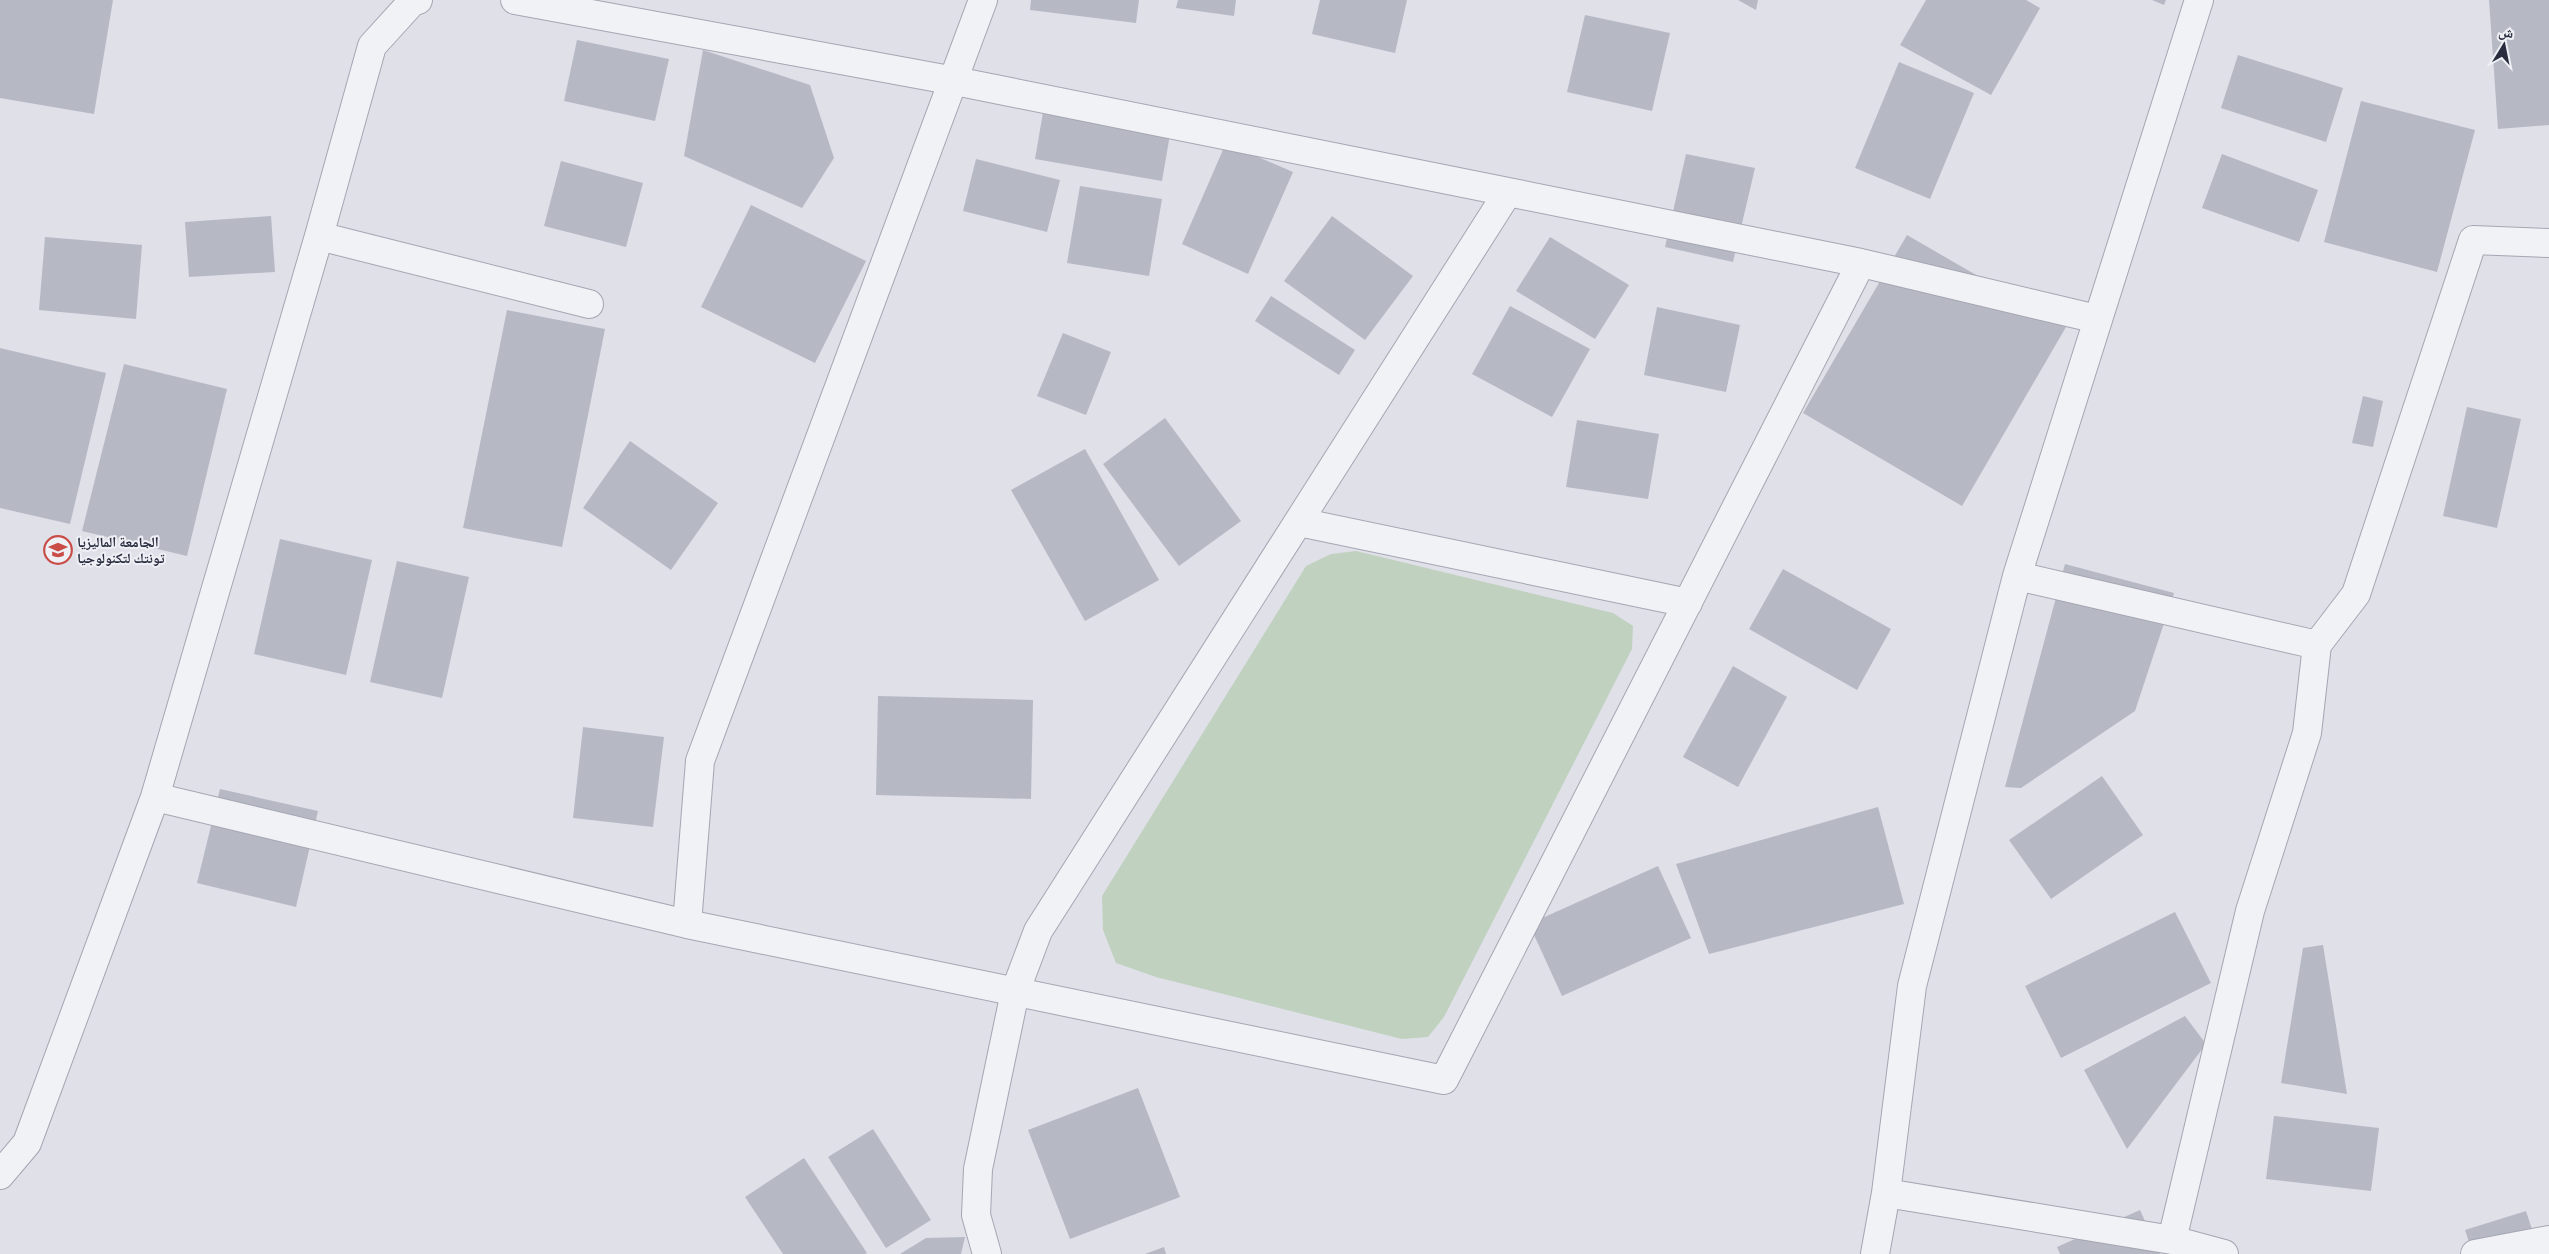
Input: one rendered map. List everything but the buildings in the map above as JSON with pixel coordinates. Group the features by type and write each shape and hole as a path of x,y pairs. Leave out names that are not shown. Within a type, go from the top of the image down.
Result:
{"street":[{"path":"0,1175 27,1143 155,797 319,236 372,46 412,2 418,0"},
{"path":"515,0 955,80 1861,263 2097,319"},
{"path":"687,924 700,761 955,80 983,0"},
{"path":"1875,1254 1886,1193 1912,986 2017,576 2199,0"},
{"path":"986,1254 976,1216 978,1169 1015,992 1038,931 1508,192"},
{"path":"319,236 589,304"},
{"path":"2172,1240 2250,911 2307,733 2317,645 2356,594 2472,240 2549,243"},
{"path":"155,797 687,924 1444,1080 1861,263"},
{"path":"1299,522 1688,603"},
{"path":"2017,576 2317,645"},
{"path":"1886,1193 2172,1240 2224,1254"},
{"path":"2475,1254 2549,1240"}],"green space":[{"path":"1356,551 1613,613 1633,626 1632,649 1444,1017 1428,1037 1402,1039 1156,977 1116,963 1103,930 1102,896 1306,566 1331,554"}],"place":[{"name":"الجامعة الماليزيا تونتك لتكنولوجيا","path":"58,550"}]}
